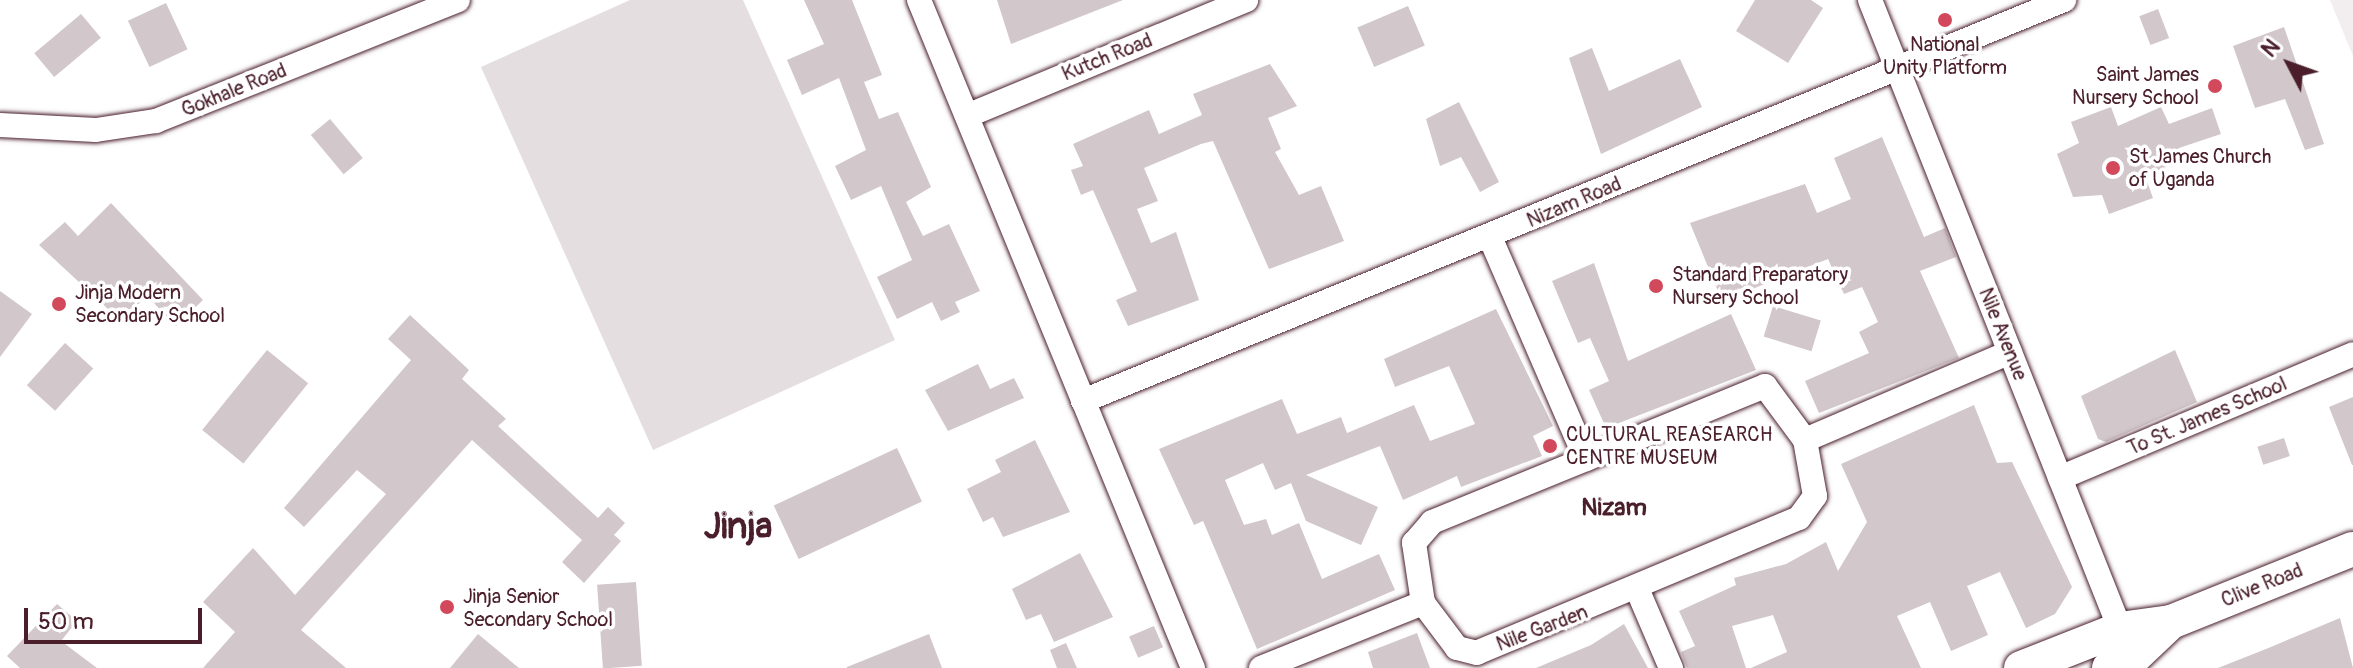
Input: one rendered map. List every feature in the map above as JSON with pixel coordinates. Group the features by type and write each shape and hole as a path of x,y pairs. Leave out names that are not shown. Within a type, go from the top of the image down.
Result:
{"street":[{"name":"Gokhale Road","path":"0,125 96,130 156,121 458,0"},
{"path":"919,0 969,115 1193,668"},
{"name":"Kutch Road","path":"969,115 1246,0"},
{"name":"Nile Avenue","path":"1870,0 2060,478 2125,656"},
{"name":"Nizam Road","path":"1083,401 2064,0"},
{"path":"1490,237 1586,459"},
{"path":"1805,440 2010,352"},
{"name":"To St. James School","path":"2060,478 2353,354"},
{"name":"Nile Garden","path":"1765,386 1805,440 1815,496 1799,518 1638,591 1477,653 1457,648 1423,603 1414,543 1432,522 1765,386"},
{"name":"Clive Road","path":"2021,668 2125,656 2171,622 2353,549"},
{"path":"1638,591 1671,668"},
{"path":"1261,668 1423,603"}],"shaded area":[{"path":"630,0 743,0 895,340 653,450 481,67"},
{"path":"2330,0 2353,0 2353,56"}],"building":[{"path":"804,0 852,0 882,75 864,82 879,119 898,112 931,187 906,202 923,236 949,224 980,291 955,302 960,312 941,321 932,302 897,319 877,277 912,260 881,186 851,200 835,166 866,150 839,78 802,95 787,60 824,44"},
{"path":"997,0 1123,0 1011,44"},
{"path":"1755,0 1811,0 1823,8 1788,63 1736,31"},
{"path":"166,3 188,49 149,67 128,21"},
{"path":"1408,6 1425,46 1374,67 1357,27"},
{"path":"2158,9 2169,38 2150,45 2139,16"},
{"path":"81,14 101,38 54,77 34,53"},
{"path":"2284,27 2324,144 2305,150 2285,99 2255,108 2233,46"},
{"path":"1592,48 1609,91 1680,59 1702,107 1601,154 1569,58"},
{"path":"1270,64 1297,106 1268,118 1281,149 1275,152 1299,195 1321,186 1344,241 1269,269 1213,141 1201,144 1144,168 1158,201 1137,209 1151,243 1176,232 1199,300 1128,326 1116,300 1137,291 1093,190 1081,195 1071,170 1083,166 1073,144 1149,110 1159,134 1202,115 1193,94"},
{"path":"1459,102 1499,182 1480,192 1461,157 1440,166 1426,119"},
{"name":"St James Church of Uganda","path":"2111,107 2118,126 2161,107 2169,124 2212,108 2221,134 2179,148 2184,159 2145,176 2153,198 2109,214 2102,195 2073,197 2057,154 2079,143 2071,122"},
{"path":"330,119 363,158 344,174 311,135"},
{"path":"1882,137 1924,237 1945,228 1956,257 1920,271 1959,358 1819,413 1805,381 1869,353 1859,332 1878,322 1862,287 1844,294 1828,259 1722,301 1690,223 1805,184 1817,213 1851,199 1834,158"},
{"path":"111,203 203,300 176,326 147,296 121,321 39,245 65,222 78,236"},
{"path":"1594,263 1628,361 1731,314 1756,370 1606,428 1589,390 1609,381 1590,338 1578,343 1552,281"},
{"path":"0,291 32,314 0,357"},
{"path":"1773,306 1821,321 1811,351 1764,337"},
{"path":"1496,309 1553,426 1533,436 1542,456 1461,487 1457,476 1403,500 1380,446 1306,475 1378,507 1361,545 1306,521 1291,483 1275,490 1263,463 1225,480 1244,525 1266,519 1272,535 1299,523 1322,579 1379,554 1395,590 1257,649 1203,521 1194,525 1159,449 1282,399 1297,434 1341,417 1347,433 1414,405 1430,441 1475,424 1449,366 1395,387 1384,359"},
{"path":"410,315 469,370 462,379 506,419 498,426 598,518 608,507 625,523 614,535 621,541 584,583 562,562 582,540 472,440 301,630 346,668 203,668 235,632 203,602 253,548 295,595 386,494 357,470 304,527 284,508 411,360 388,339"},
{"path":"65,343 93,368 55,411 27,385"},
{"path":"267,350 308,383 243,463 202,430"},
{"path":"2175,350 2197,402 2106,442 2098,439 2081,396"},
{"path":"978,364 990,389 1014,378 1024,398 948,431 925,390"},
{"path":"2353,397 2353,465 2352,465 2329,407"},
{"path":"1974,405 1997,463 2012,462 2072,587 2055,614 2026,628 2000,572 1967,586 1988,635 1951,651 1930,602 1897,616 1921,668 1751,668 1787,652 1773,615 1732,626 1746,668 1687,668 1681,652 1695,646 1679,611 1736,585 1734,578 1786,564 1826,542 1838,571 1867,522 1841,464"},
{"path":"2284,438 2290,456 2263,465 2257,447"},
{"path":"1035,440 1070,512 1003,537 993,517 983,522 967,489 1001,472 995,460"},
{"path":"897,448 922,501 799,559 774,505"},
{"path":"1080,553 1113,617 1054,642 1041,614 1026,620 1012,589"},
{"path":"636,582 642,666 603,668 597,585"},
{"path":"57,604 77,621 61,641 97,668 20,668 7,656"},
{"path":"2340,618 2353,668 2218,668 2266,649"},
{"path":"1624,624 1648,668 1536,668 1591,645"},
{"path":"1154,626 1163,647 1138,658 1129,637"},
{"path":"1417,633 1430,668 1373,668 1368,652"},
{"path":"478,634 519,668 450,668"},
{"path":"929,634 942,668 847,668 847,667"},
{"path":"1066,643 1077,668 1057,668 1050,650"}],"place":[{"name":"National Unity Platform","path":"1945,20"},
{"name":"Saint James Nursery School","path":"2215,86"},
{"name":"St James Church of Uganda","path":"2113,168"},
{"name":"Standard Preparatory Nursery School","path":"1656,286"},
{"name":"Jinja Modern Secondary School","path":"59,304"},
{"name":"CULTURAL REASEARCH CENTRE MUSEUM","path":"1550,446"},
{"name":"Jinja Senior Secondary School","path":"447,607"}],"district":[{"name":"Nizam","path":"1614,508"},
{"name":"Jinja","path":"738,527"}]}
